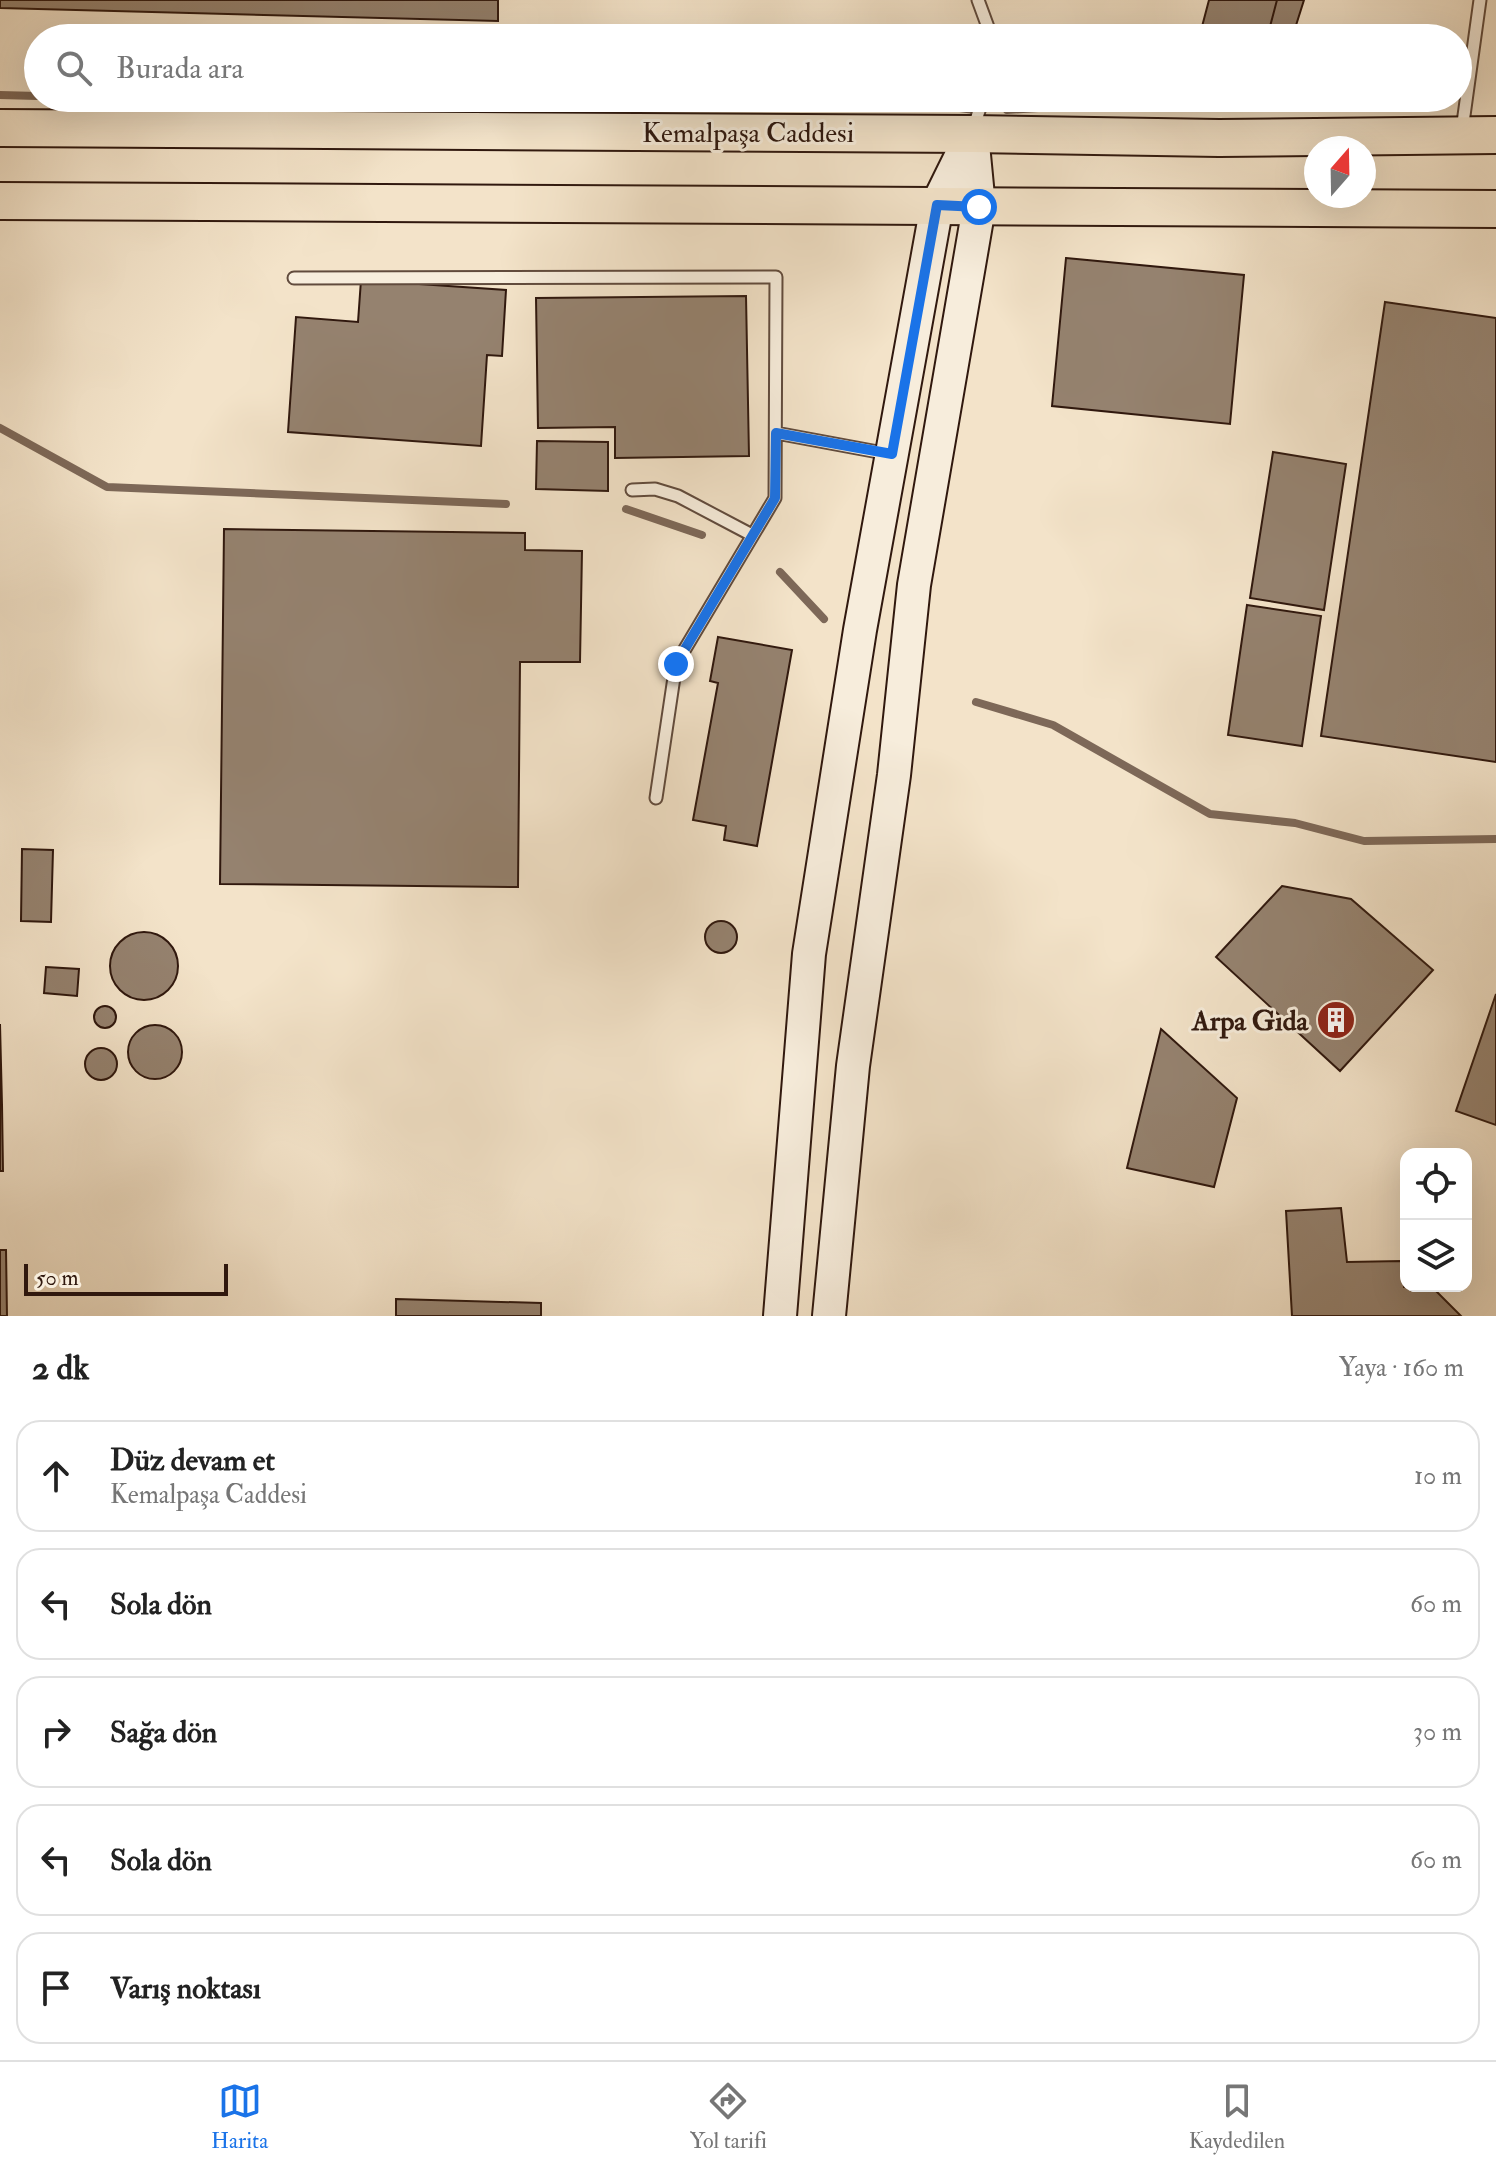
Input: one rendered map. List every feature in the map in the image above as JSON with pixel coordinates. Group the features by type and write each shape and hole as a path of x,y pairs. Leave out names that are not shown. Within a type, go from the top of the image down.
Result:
{"main road":[{"name":"Kemalpaşa Caddesi","path":"0,128 1219,138 1478,135"},
{"path":"0,201 1496,209"}],"street":[{"path":"780,1316 809,954 860,630 937,205 972,134"},
{"path":"829,1316 853,1066 894,775 914,585 979,207 972,134"}],"lane":[{"path":"978,0 987,24"},
{"path":"1478,135 1480,0"},
{"path":"972,134 979,112"},
{"path":"294,278 776,277 775,498 676,664 656,798"},
{"path":"776,433 892,454"},
{"path":"632,490 655,489 678,496 752,535"}],"building":[{"path":"0,0 498,0 498,21 0,8"},
{"path":"1209,0 1277,0 1271,24 1203,24"},
{"path":"1277,0 1304,0 1296,24 1271,24"},
{"path":"1066,258 1244,275 1230,424 1052,406"},
{"path":"361,280 506,290 502,356 487,355 481,446 288,432 296,317 358,322"},
{"path":"746,296 749,456 615,458 615,427 538,428 536,298"},
{"path":"1385,302 1496,318 1496,762 1321,736"},
{"path":"537,441 608,442 608,491 536,489"},
{"path":"1273,452 1346,464 1324,610 1250,598"},
{"path":"224,529 525,533 525,550 582,551 580,662 520,662 518,887 220,884"},
{"path":"1247,605 1321,616 1302,746 1228,735"},
{"path":"718,637 792,650 757,846 724,840 726,826 693,820 718,683 710,681"},
{"path":"22,849 53,850 51,922 21,921"},
{"name":"Arpa Gıda","path":"1282,886 1351,899 1433,970 1340,1071 1216,957"},
{"path":"721,921 732,926 737,937 732,948 721,953 710,948 705,937 710,926"},
{"path":"144,932 168,942 178,966 168,990 144,1000 120,990 110,966 120,942"},
{"path":"46,967 79,969 77,996 44,993"},
{"path":"1496,994 1496,1125 1456,1111"},
{"path":"105,1006 113,1009 116,1017 113,1025 105,1028 97,1025 94,1017 97,1009"},
{"path":"0,1024 2,1105 0,1105"},
{"path":"155,1025 174,1033 182,1052 174,1071 155,1079 136,1071 128,1052 136,1033"},
{"path":"1161,1029 1237,1098 1214,1187 1127,1168"},
{"path":"101,1048 112,1053 117,1064 112,1075 101,1080 90,1075 85,1064 90,1053"},
{"path":"2,1105 3,1171 0,1171"},
{"path":"1341,1208 1347,1262 1400,1261 1400,1292 1437,1292 1461,1316 1292,1316 1286,1211"},
{"path":"0,1250 6,1250 7,1316 0,1316"},
{"path":"396,1299 541,1303 541,1316 396,1316"}],"waterway":[{"path":"0,95 24,96"},
{"path":"0,428 107,487 506,504"},
{"path":"626,509 702,535"},
{"path":"780,572 824,619"},
{"path":"976,702 1053,725 1210,814 1295,823 1364,841 1496,839"}],"place":[{"name":"Arpa Gıda","path":"1336,1020"}],"route":[{"path":"676,664 775,498 776,433 892,454 937,205 979,207"}]}
